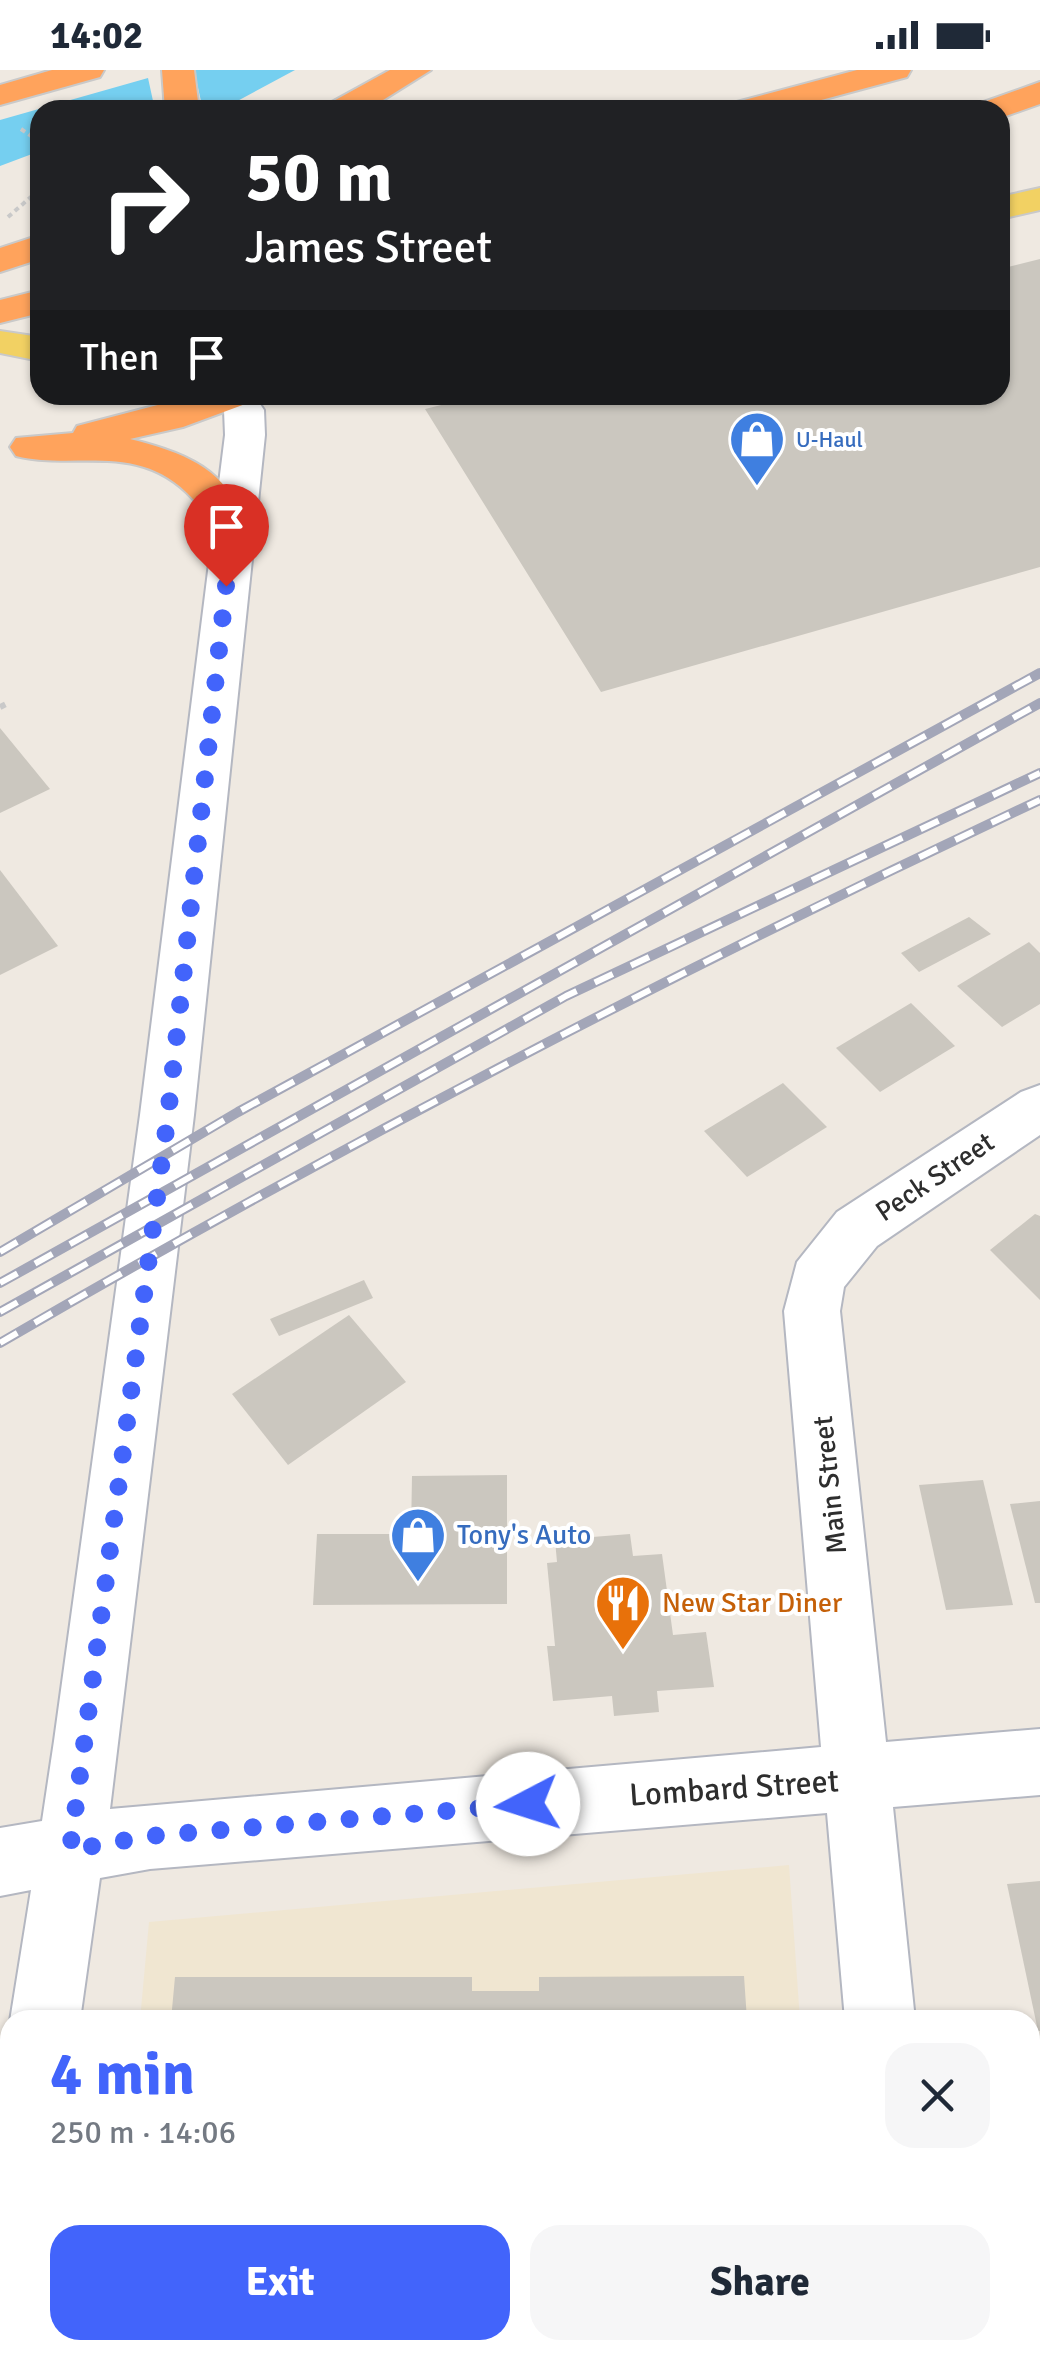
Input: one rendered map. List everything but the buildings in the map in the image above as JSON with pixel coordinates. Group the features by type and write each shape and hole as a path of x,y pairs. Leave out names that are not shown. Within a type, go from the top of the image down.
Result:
{"highway":[{"path":"0,95 88,70"},
{"path":"178,70 181,100"},
{"path":"360,100 415,70"},
{"path":"782,100 895,70"},
{"path":"1010,103 1040,92"},
{"path":"2,245 30,246"},
{"path":"0,312 30,304"},
{"path":"15,450 144,424 203,405"},
{"path":"15,450 104,446 166,462 217,501 228,520 232,546"}],"main road":[{"path":"1010,206 1040,199"},
{"path":"0,342 30,347"}],"street":[{"path":"47,2010 168,1115 245,434 241,405"},
{"name":"Peck Street","path":"834,1253 857,1230 1040,1107"},
{"name":"Main Street","path":"834,1253 817,1280 812,1312 860,1778 879,2010"},
{"name":"Lombard Street","path":"0,1862 186,1832 1040,1762"}],"path":[{"path":"2,245 9,214 30,197"},
{"path":"0,706 8,703"}],"shaded area":[{"path":"789,1865 799,2010 141,2010 149,1922"}],"water":[{"path":"0,70 295,70 239,100 30,100 30,155 0,166"}],"pier":[{"path":"0,70 194,70 201,100 153,100 148,78 70,100 30,100 30,111 0,120"}],"railway":[{"path":"0,1252 238,1112 1040,673"},
{"path":"0,1283 1040,703"},
{"path":"0,1312 566,996 1040,773"},
{"path":"0,1343 256,1198 514,1060 775,927 1040,800"}],"place":[{"name":"U-Haul","path":"757,488"},
{"name":"Tony's Auto","path":"418,1584"},
{"name":"New Star Diner","path":"623,1652"}],"route":[{"path":"226,586 168,1115 70,1850 150,1836 528,1804"}]}
